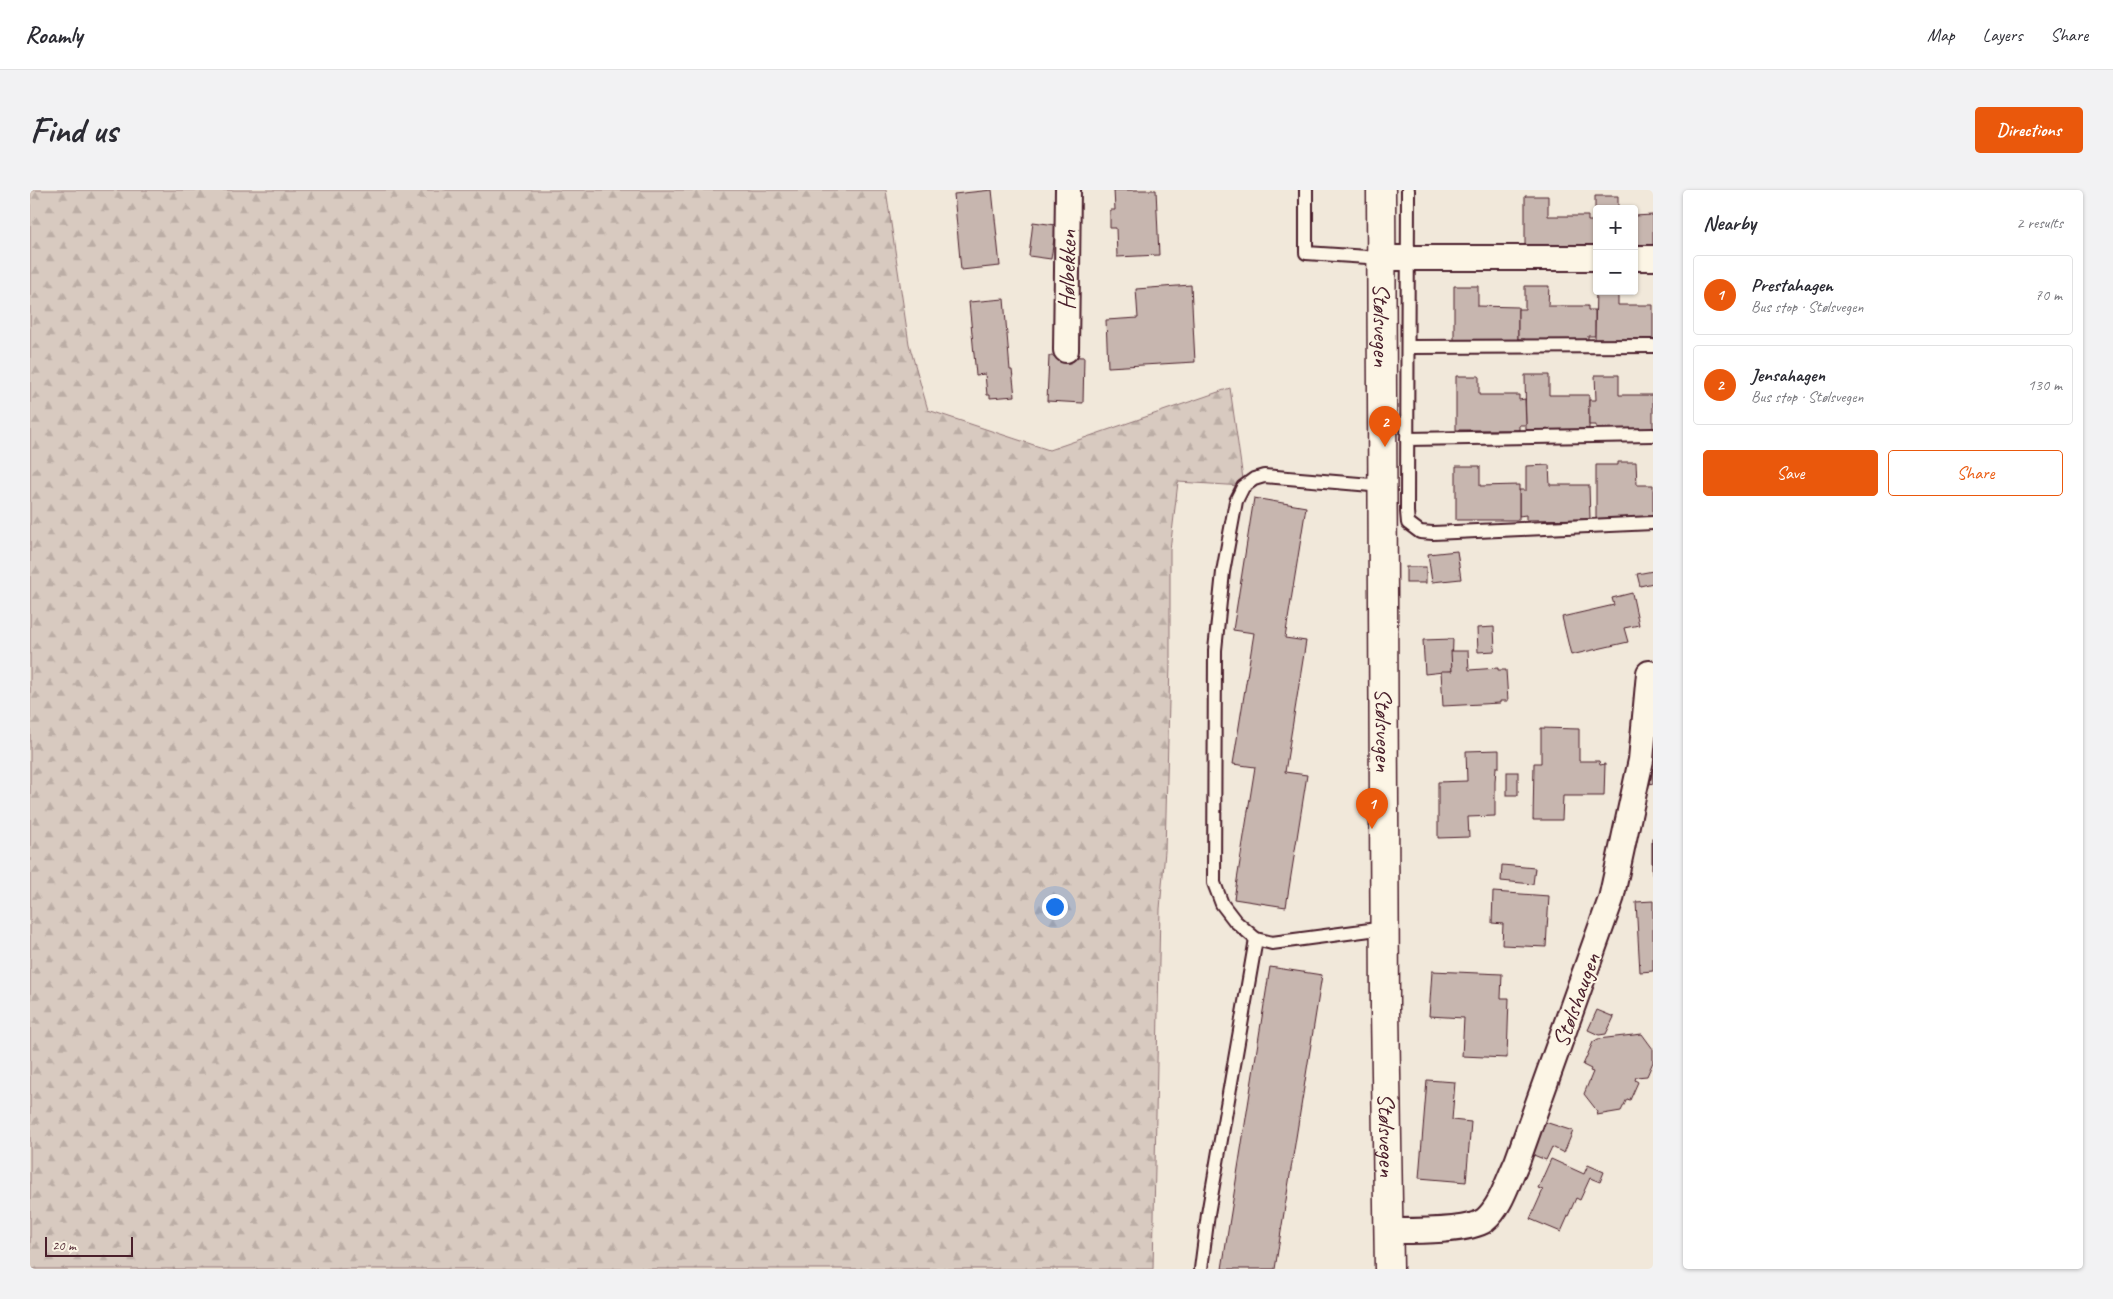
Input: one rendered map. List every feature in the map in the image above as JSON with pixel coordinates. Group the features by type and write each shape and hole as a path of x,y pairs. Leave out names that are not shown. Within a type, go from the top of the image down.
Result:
{"street":[{"name":"Hølbekken","path":"1066,350 1068,190"},
{"name":"Stølsvegen","path":"1381,190 1396,258 1380,366 1383,486 1385,1102 1389,1269"},
{"path":"1396,258 1593,258"},
{"path":"1638,258 1653,258"},
{"name":"Stølshaugen","path":"1389,1231 1460,1227 1484,1220 1497,1204 1513,1171 1611,899 1641,760 1651,670"}],"lane":[{"path":"1306,190 1306,253 1396,258"},
{"path":"1408,190 1396,258 1408,347 1408,523 1420,532 1653,523"},
{"path":"1408,347 1653,346"},
{"path":"1407,439 1653,435"},
{"path":"1383,486 1264,476 1254,479 1243,487 1236,501 1223,572 1215,650 1214,882 1222,904 1235,921 1256,939 1272,943 1385,928"},
{"path":"1201,1269 1208,1214 1256,939"}],"green space":[{"path":"30,190 886,190 909,344 928,410 1049,450 1230,388 1244,486 1178,482 1170,550 1170,664 1165,851 1160,909 1153,1269 30,1269"}],"building":[{"path":"992,190 1000,266 961,270 954,194"},
{"path":"1114,190 1156,190 1159,255 1117,257 1116,228 1110,228 1110,210 1115,210"},
{"path":"1525,196 1548,196 1548,216 1588,216 1588,221 1593,221 1593,246 1588,246 1588,250 1525,251"},
{"path":"1595,196 1618,196 1618,205 1595,205"},
{"path":"1653,215 1653,250 1638,250 1638,216"},
{"path":"1033,222 1056,225 1051,259 1029,256"},
{"path":"1191,285 1195,362 1108,367 1106,320 1138,318 1136,289"},
{"path":"1454,286 1478,286 1478,306 1518,307 1518,342 1454,341"},
{"path":"1525,286 1549,286 1548,306 1588,306 1588,310 1595,310 1595,336 1588,336 1588,341 1525,341 1525,339 1518,339 1518,309 1525,309"},
{"path":"1596,295 1618,295 1618,305 1653,305 1653,340 1595,340"},
{"path":"1004,299 1010,370 1012,370 1015,396 990,398 990,395 987,395 985,374 976,375 969,302"},
{"path":"1049,356 1084,357 1083,403 1047,401"},
{"path":"1525,375 1549,375 1549,395 1589,395 1589,429 1526,430"},
{"path":"1595,375 1619,375 1619,395 1653,395 1653,429 1596,429 1596,425 1589,425 1589,400 1596,400"},
{"path":"1456,376 1479,376 1479,395 1519,395 1519,400 1525,399 1526,425 1519,425 1519,430 1456,430"},
{"path":"1618,462 1636,462 1637,485 1653,485 1653,519 1596,519 1596,465 1618,465"},
{"path":"1549,465 1550,485 1589,485 1590,519 1526,520 1526,515 1519,516 1519,490 1526,490 1526,466"},
{"path":"1456,466 1480,466 1480,486 1519,485 1519,520 1456,520"},
{"path":"1254,498 1306,507 1285,638 1306,641 1285,772 1307,775 1286,907 1234,899 1255,767 1233,764 1254,633 1233,630"},
{"path":"1457,551 1461,579 1432,582 1428,554"},
{"path":"1406,567 1426,567 1426,583 1406,583"},
{"path":"1653,571 1653,583 1640,586 1637,574"},
{"path":"1632,593 1639,625 1624,628 1628,642 1571,655 1562,617 1614,605 1612,598"},
{"path":"1494,627 1495,651 1478,652 1477,628"},
{"path":"1453,639 1452,671 1425,674 1423,640"},
{"path":"1451,651 1468,651 1469,670 1498,668 1498,670 1506,670 1508,701 1443,706 1441,671 1452,671"},
{"path":"1541,728 1579,729 1579,761 1599,761 1600,765 1605,764 1604,796 1563,796 1562,820 1533,820 1534,763 1541,763"},
{"path":"1499,750 1499,767 1496,767 1495,782 1495,816 1468,817 1469,837 1438,838 1438,782 1467,781 1466,751"},
{"path":"1653,760 1653,783 1650,784"},
{"path":"1507,772 1518,772 1518,795 1507,795"},
{"path":"1653,838 1653,874 1652,874"},
{"path":"1502,865 1535,868 1533,884 1501,881"},
{"path":"1493,892 1549,896 1546,947 1502,945 1503,924 1492,923"},
{"path":"1653,901 1653,971 1640,972 1636,902"},
{"path":"1270,967 1322,975 1275,1269 1222,1269"},
{"path":"1432,971 1502,974 1501,998 1509,998 1507,1058 1462,1056 1464,1018 1429,1016"},
{"path":"1597,1010 1614,1017 1606,1034 1599,1035 1588,1030"},
{"path":"1642,1034 1653,1049 1653,1062 1647,1076 1636,1077 1635,1080 1638,1082 1630,1100 1627,1099 1621,1111 1597,1115 1598,1112 1584,1094 1593,1072 1583,1065 1593,1042 1598,1039"},
{"path":"1427,1080 1455,1082 1452,1120 1471,1122 1466,1182 1419,1178"},
{"path":"1545,1122 1573,1131 1564,1153 1552,1147 1546,1160 1531,1154"},
{"path":"1551,1159 1584,1174 1588,1165 1604,1172 1600,1182 1590,1178 1580,1200 1576,1198 1561,1232 1530,1219 1543,1190 1538,1188"}],"place":[{"name":"Jensahagen","path":"1385,447"},
{"name":"Prestahagen","path":"1372,829"}]}
